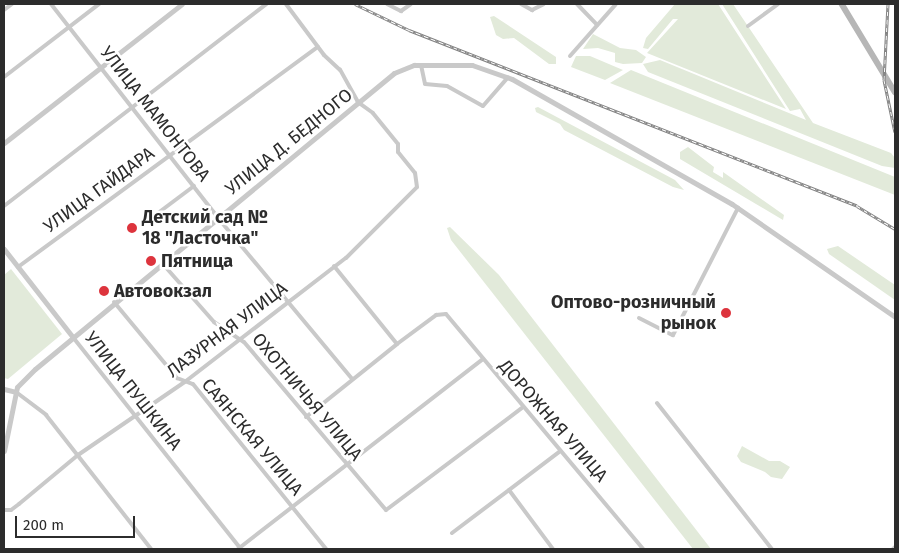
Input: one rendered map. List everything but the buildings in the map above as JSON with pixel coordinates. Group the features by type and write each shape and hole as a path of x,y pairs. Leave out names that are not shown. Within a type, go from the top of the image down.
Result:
{"main road":[{"path":"842,4 895,92"}],"street":[{"path":"4,10 12,4"},
{"name":"УЛИЦА МАМОНТОВА","path":"51,4 171,154 218,218 352,379"},
{"path":"4,77 99,4"},
{"path":"4,142 182,4"},
{"path":"4,206 133,108 140,98 266,4"},
{"path":"286,4 318,47 340,70 358,102"},
{"path":"387,4 401,11 411,4"},
{"path":"521,4 532,10 544,4"},
{"path":"577,4 597,25"},
{"path":"570,56 616,4"},
{"path":"748,26 778,4"},
{"name":"УЛИЦА ГАЙДАРА","path":"18,267 318,47"},
{"path":"421,65 425,84 447,86 483,106 508,77"},
{"name":"УЛИЦА Д. БЕДНОГО","path":"16,392 35,369 72,336 358,102 401,68 421,65 472,65 508,77 632,145 738,208 895,317"},
{"name":"ЛАЗУРНАЯ УЛИЦА","path":"4,510 11,510 78,454 186,381 334,266 418,187 415,174 398,152 398,144 373,113 358,102"},
{"path":"150,219 194,186"},
{"path":"639,318 673,335 738,208"},
{"name":"УЛИЦА ПУШКИНА","path":"4,249 134,417 240,549"},
{"name":"ОХОТНИЧЬЯ УЛИЦА","path":"162,263 214,322 240,338 346,466 386,510 522,408"},
{"path":"306,417 397,344 334,266"},
{"name":"САЯНСКАЯ УЛИЦА","path":"114,302 177,378 193,384 326,549"},
{"name":"ДОРОЖНАЯ УЛИЦА","path":"397,344 443,314 450,316 482,360 559,452 590,484 643,549"},
{"path":"240,549 482,360"},
{"path":"4,389 16,392 46,415 151,549"},
{"path":"4,451 16,392"},
{"path":"657,403 772,549"},
{"path":"452,533 559,452"},
{"path":"509,490 553,549"}],"green space":[{"path":"675,4 718,4 786,109 647,53 678,19 673,19 648,49 643,48 646,38"},
{"path":"722,4 733,4 813,123 891,153 895,158 895,168 882,166 648,72 643,64 660,60 806,120 800,109 790,111"},
{"path":"494,16 556,57 556,64 549,64 514,38 503,39 496,35 490,17"},
{"path":"593,34 620,48 636,50 646,57 642,63 623,64 615,62 615,53 598,48 583,49"},
{"path":"576,56 590,56 623,70 605,80 571,67"},
{"path":"631,70 895,177 895,195 610,83"},
{"path":"538,107 675,180 684,190 673,187 564,130 560,124 536,112 535,108"},
{"path":"688,147 714,167 713,172 723,178 723,172 784,215 783,220 680,159 680,152"},
{"path":"450,227 499,275 711,549 693,549 451,240 447,228"},
{"path":"838,246 895,285 895,300 829,254 827,249"},
{"path":"11,269 62,334 8,379 4,378 4,275"},
{"path":"742,446 769,461 780,461 790,467 782,479 771,477 765,472 741,462 737,456"}],"railway":[{"path":"355,4 409,30 857,206 895,229"},
{"path":"888,4 884,80 895,132"}],"place":[{"name":"Детский сад № 18 \"Ласточка\"","path":"132,228"},
{"name":"Пятница","path":"151,261"},
{"name":"Автовокзал","path":"104,291"},
{"name":"Оптово-розничный рынок","path":"726,313"}]}
